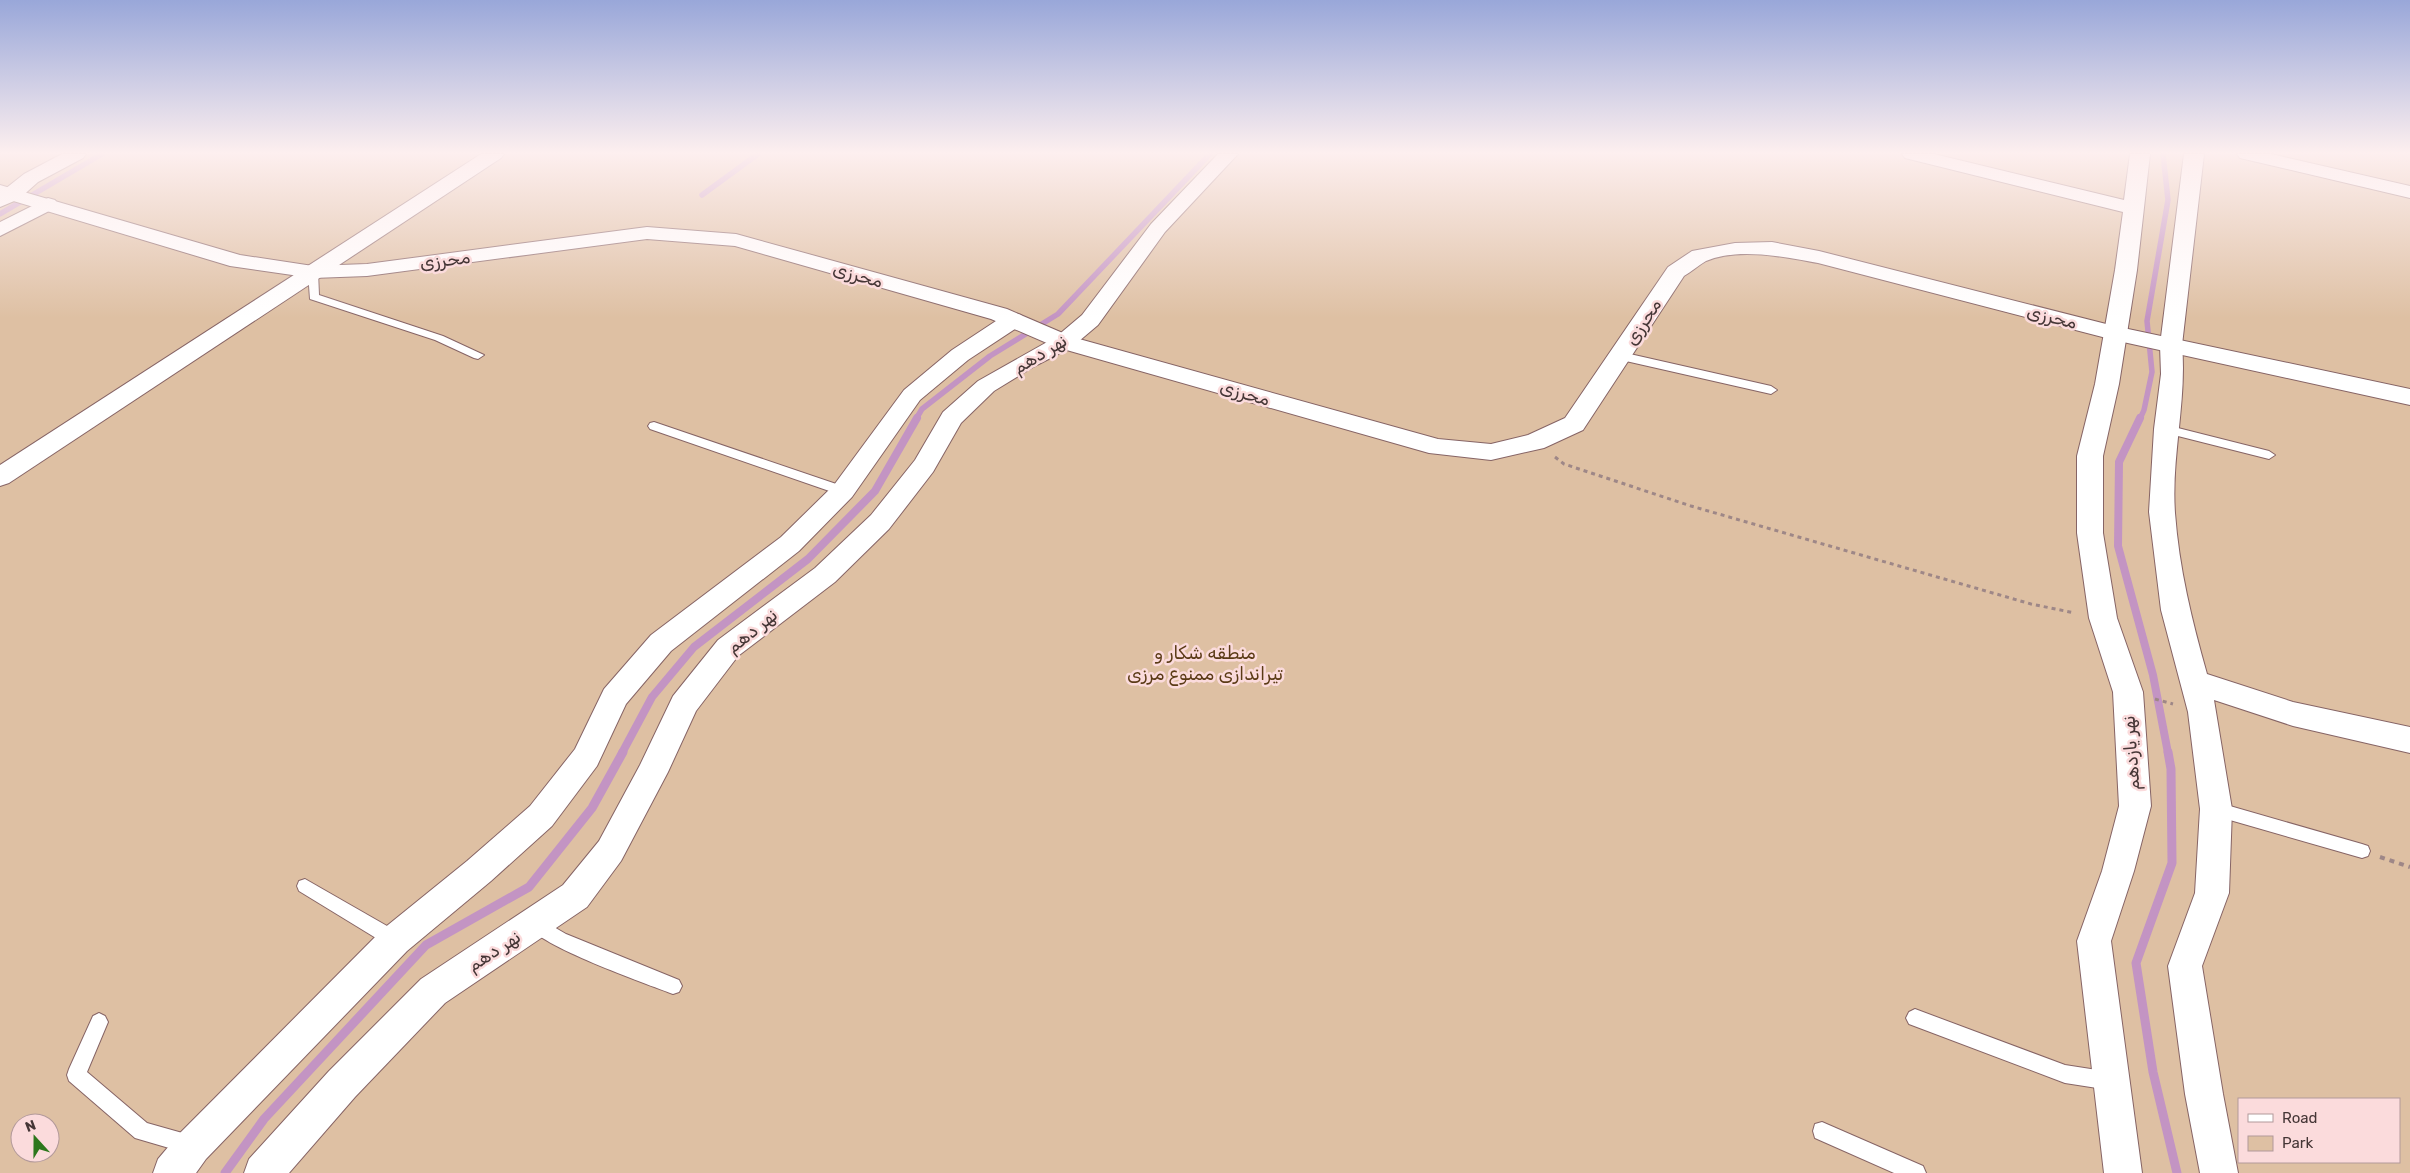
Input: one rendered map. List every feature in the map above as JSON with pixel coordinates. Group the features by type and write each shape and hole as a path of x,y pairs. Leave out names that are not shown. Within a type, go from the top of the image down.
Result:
{"street":[{"path":"0,230 13,209"},
{"name":"محرزی","path":"56,209 238,261 314,272 367,270 647,234 736,240 999,314 1059,339 1438,447 1491,452 1535,442 1574,424 1676,272 1700,256 1735,249 1772,248 1819,257 2120,334 2410,397"},
{"path":"0,477 410,209"},
{"name":"نهر دهم","path":"263,1173 342,1084 433,991 575,896 610,851 652,772 684,704 728,648 825,575 880,522 924,466 952,418 986,386 1090,320 1158,228 1176,209"},
{"name":"نهر یازدهم","path":"2123,1173 2094,941 2118,871 2135,806 2128,692 2103,618 2090,533 2090,456 2120,334 2133,209"},
{"path":"2186,209 2166,344 2173,374 2166,429 2162,512 2185,693 2202,712 2216,809 2212,893 2185,966 2204,1094 2219,1173"},
{"path":"172,1173 193,1146 395,940 479,871 540,816 586,757 614,697 661,643 790,544 843,491 912,395 960,356 1019,322"},
{"path":"2185,693 2294,714 2410,740"}],"lane":[{"path":"314,272 314,297 439,338 478,354"},
{"path":"1621,356 1771,390"},
{"path":"654,426 843,491"},
{"path":"2166,429 2269,455"},
{"path":"2216,809 2362,851"},
{"path":"305,886 395,940"},
{"path":"535,924 560,940 673,986"},
{"path":"1916,1018 2066,1074 2110,1081"},
{"path":"99,1022 76,1075 142,1130 193,1146"},
{"path":"1822,1131 1916,1173"}],"path":[{"path":"1535,442 1564,464 1692,506 2031,604 2103,618"},
{"path":"2151,698 2185,693"},
{"path":"2362,851 2410,867"}],"green space":[{"name":"منطقه شکار و تیراندازی ممنوع مرزی","path":"0,209 2410,209 2410,1173 0,1173"}],"waterway":[{"path":"0,214 9,209"},
{"path":"916,419 922,409 990,356 1058,314 1158,209"},
{"path":"2140,419 2144,410 2152,372 2147,321 2166,209"},
{"path":"622,753 652,697 694,647 808,559 875,491 917,418"},
{"path":"2140,418 2119,462 2118,546 2153,675 2168,753"},
{"path":"225,1173 264,1119 426,945 529,887 592,808 623,752"},
{"path":"2168,752 2171,769 2172,863 2136,963 2153,1072 2177,1173"}]}
